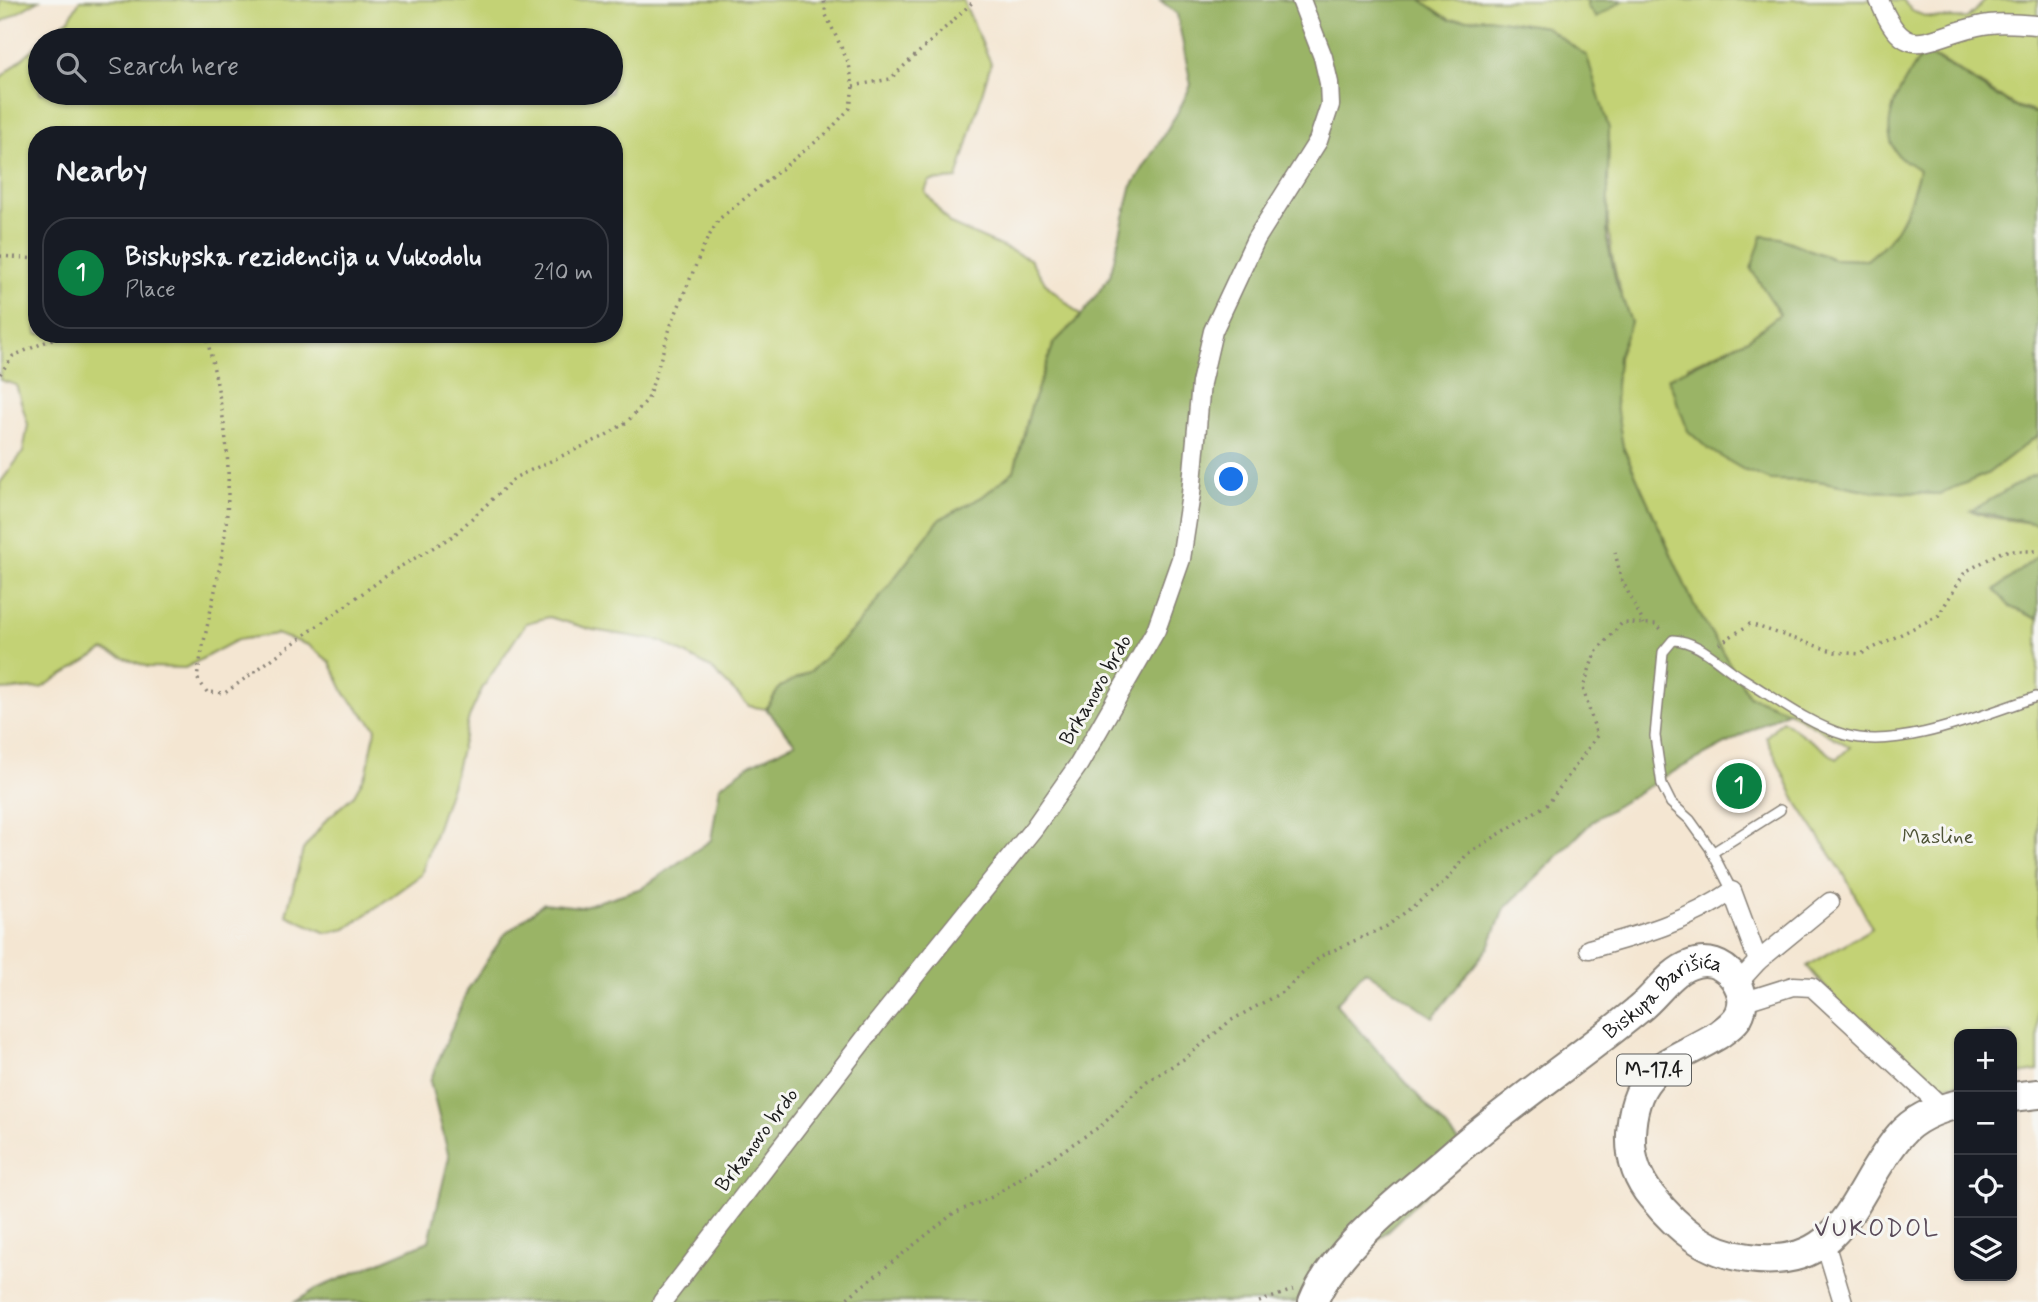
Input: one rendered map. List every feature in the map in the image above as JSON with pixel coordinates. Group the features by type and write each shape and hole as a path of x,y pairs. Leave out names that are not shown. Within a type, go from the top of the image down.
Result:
{"main road":[{"name":"Biskupa Barišića","path":"1316,1295 1353,1244 1441,1164 1492,1121 1642,1007 1685,967 1705,962 1717,964 1740,993 1740,1013 1726,1030 1664,1062 1644,1084 1635,1102 1632,1153 1645,1189 1665,1213 1704,1246 1718,1252 1748,1258 1775,1259 1808,1251 1825,1242 1846,1222 1901,1133 1920,1118 1951,1106"},
{"path":"2017,1096 2038,1094"}],"street":[{"name":"Brkanovo brdo","path":"662,1302 868,1034 1034,828 1092,743 1156,630 1181,559 1191,495 1201,383 1213,331 1256,239 1318,141 1330,105 1329,83 1323,57 1301,0"},
{"path":"1879,0 1893,31 1910,42 1928,41 1992,24 2038,25"},
{"path":"1588,949 1685,920 1703,912 1732,891 1758,961"},
{"path":"1740,993 1758,961 1830,902"},
{"path":"1740,993 1793,986 1812,987 1951,1106"},
{"path":"1825,1242 1843,1302"}],"lane":[{"path":"1732,891 1712,853 1690,820 1671,803 1662,785 1655,736 1663,652 1673,640 1691,643 1821,726 1864,739 1881,739 1923,731 2036,696"},
{"path":"1712,853 1780,810"}],"path":[{"path":"208,343 227,450 229,495 216,588 197,678 207,691 225,693 393,572 453,536 516,477 627,422 648,399 671,325 705,243 719,219 828,132 850,108 853,86 849,64 826,15 824,0"},
{"path":"853,86 890,79 975,0"},
{"path":"0,256 28,258"},
{"path":"0,374 13,356 43,343"},
{"path":"1705,653 1750,624 1835,652 1861,654 1938,616 1965,572 2003,551 2038,551"},
{"path":"1615,552 1621,578 1644,624"},
{"path":"842,1302 954,1213 992,1197 1102,1125 1147,1081 1187,1057 1230,1021 1284,991 1321,956 1387,926 1445,882 1467,854 1548,804 1597,736 1583,688 1595,653 1622,623 1656,624 1673,640"},
{"path":"1259,1302 1292,1290 1316,1295"}],"green space":[{"path":"0,0 39,0 0,23"},
{"path":"80,0 963,0 991,63 957,179 929,181 925,192 950,224 1030,259 1046,284 1081,316 1054,343 1031,407 1014,471 982,497 940,519 859,624 811,671 780,687 766,709 749,706 711,668 661,641 593,630 549,617 526,623 483,687 469,717 455,774 421,875 346,929 326,933 286,915 303,850 327,819 354,795 367,772 376,728 345,694 330,662 308,645 276,634 237,640 185,668 148,667 104,650 41,688 0,690 0,483 23,452 28,425 16,385 0,380 0,78 28,54 28,105 623,105 623,28 58,28 69,19"},
{"path":"1160,0 1421,0 1450,20 1488,18 1546,27 1587,56 1609,129 1607,239 1616,282 1631,322 1618,357 1615,400 1623,447 1693,603 1749,696 1788,711 1667,775 1595,819 1504,909 1489,947 1433,1017 1365,970 1336,1004 1469,1153 1351,1265 1324,1302 295,1302 316,1289 429,1241 449,1157 430,1081 468,989 504,935 544,903 581,907 642,888 711,840 720,786 751,764 795,743 766,709 780,687 811,671 859,624 940,519 982,497 1014,471 1031,407 1054,343 1081,316 1110,276 1131,188 1179,110 1191,85 1177,14"},
{"name":"Masline","path":"1421,0 1903,0 1915,12 1923,15 1967,18 1986,0 2038,0 2038,113 2016,106 1938,58 1889,132 1898,154 1919,170 1911,201 1892,239 1867,260 1833,259 1780,238 1762,236 1771,301 1780,314 1748,339 1688,366 1771,480 1818,481 1873,491 1939,494 1987,474 2038,435 2038,474 1972,511 1989,517 2038,524 2038,556 2031,564 2010,607 2038,619 2038,1071 2017,1074 2017,1029 1954,1029 1954,1084 1927,1089 1870,1040 1807,966 1872,928 1845,876 1797,803 1766,737 1782,720 1837,759 1850,747 1788,711 1749,696 1693,603 1623,447 1615,400 1618,357 1631,322 1615,273 1608,227 1609,129 1488,18 1450,20"},
{"path":"1588,0 1624,0 1596,18 1587,6"},
{"path":"1923,53 2015,106 2038,113 2038,435 1987,474 1939,494 1873,491 1818,481 1771,480 1746,471 1708,449 1688,431 1668,378 1748,339 1780,314 1751,269 1762,236 1780,238 1833,259 1867,260 1888,240 1907,210 1919,170 1897,154 1889,129 1891,115 1901,88"},
{"path":"2038,474 2038,524 1971,511 2030,477"},
{"path":"2038,556 2038,619 2010,607 1995,590"}],"place":[{"name":"Biskupska rezidencija u Vukodolu","path":"1739,786"}],"district":[{"name":"VUKODOL","path":"1877,1229"}]}
